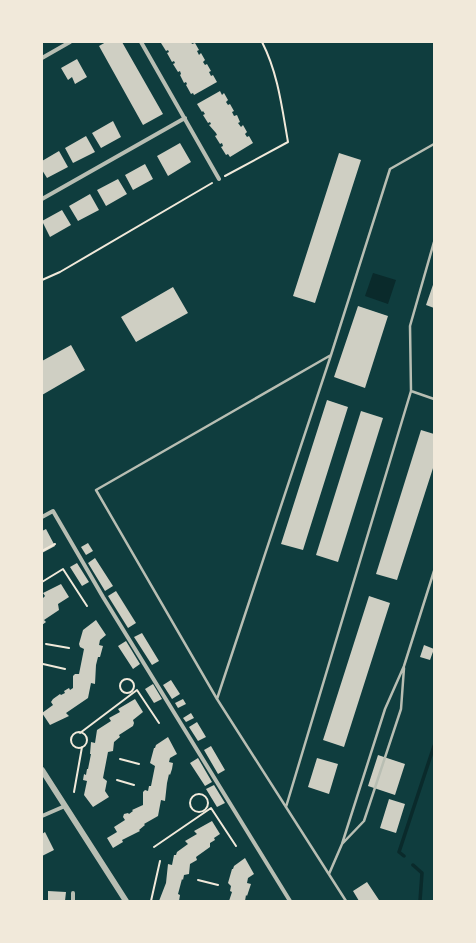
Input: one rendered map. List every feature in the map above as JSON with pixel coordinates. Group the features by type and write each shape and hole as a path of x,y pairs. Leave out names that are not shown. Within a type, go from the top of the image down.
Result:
{"street":[{"path":"42,58 70,42"},
{"path":"141,42 219,179"},
{"path":"42,199 185,118"},
{"path":"42,517 52,511 103,597 290,901"},
{"path":"42,770 126,901"},
{"path":"42,816 64,806"},
{"path":"73,893 73,901"}],"lane":[{"path":"217,699 331,355 390,169 434,144"},
{"path":"286,807 412,391 410,326 434,242"},
{"path":"331,355 96,490 217,699 346,901"},
{"path":"412,391 434,399"},
{"path":"329,875 342,844 385,709 404,666 434,571"},
{"path":"342,844 364,822 401,709 404,666"}],"path":[{"path":"42,280 60,272 219,179 288,142 281,100 270,57 262,42"},
{"path":"42,551 55,544"},
{"path":"42,582 63,569 87,606"},
{"path":"46,644 68,648"},
{"path":"42,664 65,669"},
{"path":"82,747 76,747 73,745 71,741 74,734 80,733 132,692 134,686 132,682 126,679 122,680 120,685 122,691 128,693 132,692 137,690 159,723"},
{"path":"74,792 82,747 86,744 84,735 80,733"},
{"path":"120,759 139,764"},
{"path":"117,780 134,785"},
{"path":"200,794 207,798 207,806 205,811 197,812 192,808 190,801 195,795 200,794"},
{"path":"154,847 211,808 236,846"},
{"path":"151,901 160,861"},
{"path":"198,880 218,885"}],"water":[{"path":"373,273 396,280 388,304 365,296"}],"building":[{"path":"106,42 122,42 163,114 143,125 99,46"},
{"path":"161,43 195,43 199,50 197,51 199,55 201,53 205,60 203,62 205,65 207,64 211,71 209,72 211,76 213,75 217,82 194,95 193,93 191,94 186,82 184,83 180,75 180,71 178,72 173,64 175,63 174,61 172,62 167,53 169,52 168,50 166,51"},
{"path":"77,59 87,77 75,84 72,77 68,80 61,68"},
{"path":"220,91 222,95 224,93 228,100 226,102 228,105 230,104 234,111 232,112 234,116 237,115 240,122 238,123 241,127 243,125 247,132 245,134 247,137 249,136 253,143 230,157 228,154 226,155 221,147 223,146 222,143 220,144 215,136 217,135 216,133 209,125 211,124 210,122 208,123 203,115 205,114 197,104"},
{"path":"113,121 121,137 101,148 92,133"},
{"path":"86,136 95,152 73,163 65,148"},
{"path":"180,143 191,162 168,176 157,156"},
{"path":"59,151 68,167 47,178 42,170 42,161"},
{"path":"339,153 361,160 315,303 293,296"},
{"path":"145,164 153,179 133,190 125,175"},
{"path":"118,179 127,194 106,206 97,190"},
{"path":"90,194 99,210 78,221 69,206"},
{"path":"62,210 71,225 50,237 42,221"},
{"path":"434,282 434,308 426,305"},
{"path":"173,287 188,313 136,342 121,317"},
{"path":"358,306 388,316 365,388 334,377"},
{"path":"71,345 85,370 42,395 42,361"},
{"path":"327,400 348,407 303,550 281,544"},
{"path":"361,411 383,418 338,562 316,555"},
{"path":"421,430 434,434 434,465 397,580 376,574"},
{"path":"46,529 55,546 42,553 42,531"},
{"path":"88,543 93,551 86,555 81,547"},
{"path":"95,558 113,586 105,591 88,563"},
{"path":"77,563 89,582 82,586 70,567"},
{"path":"61,584 69,597 58,604 59,610 44,620 46,622 42,625 42,599 45,596 43,593"},
{"path":"116,591 136,623 128,628 108,596"},
{"path":"369,596 390,603 344,747 323,740"},
{"path":"96,620 106,635 100,640 99,645 103,646 96,665 95,684 91,683 88,698 66,713 69,716 50,725 42,713 53,705 51,702 53,699 60,694 65,693 64,691 69,688 70,690 73,688 73,676 75,674 79,674 84,649 80,647 79,644 83,630"},
{"path":"142,633 159,661 152,665 134,637"},
{"path":"126,641 140,664 133,669 118,646"},
{"path":"424,645 434,649 430,660 420,657"},
{"path":"171,680 180,694 172,699 163,685"},
{"path":"153,684 162,699 154,703 145,689"},
{"path":"135,699 143,712 133,720 133,726 119,735 120,737 114,742 113,751 108,752 103,778 107,781 105,791 109,797 93,807 84,795 87,781 83,780 84,774 86,775 88,769 91,754 91,742 95,743 97,730 111,721 109,718 120,712 118,709"},
{"path":"183,699 186,704 178,708 175,703"},
{"path":"191,713 194,718 186,722 183,718"},
{"path":"197,722 206,737 198,741 189,727"},
{"path":"168,737 177,754 170,758 169,762 173,763 172,769 167,783 165,801 161,800 158,816 144,824 145,825 139,830 140,831 122,840 123,842 113,848 107,838 117,832 114,827 125,820 123,817 124,814 129,814 133,811 132,810 143,805 143,792 145,790 148,791 149,786 151,786 155,766 150,763 154,748"},
{"path":"211,746 225,770 218,774 204,750"},
{"path":"378,755 405,764 395,795 368,786"},
{"path":"198,758 212,782 205,786 190,763"},
{"path":"317,758 338,764 329,794 308,787"},
{"path":"214,785 225,803 217,807 206,789"},
{"path":"389,799 405,804 396,833 380,828"},
{"path":"212,821 220,834 210,843 210,847 196,857 197,860 190,864 189,874 184,875 183,880 182,879 178,894 180,895 179,901 159,901 166,883 168,864 172,865 174,855 176,855 177,852 188,844 185,841 197,834 194,831"},
{"path":"45,832 54,850 42,856 42,834"},
{"path":"245,858 254,874 248,878 247,883 251,884 247,896 246,895 245,901 229,901 232,892 230,891 231,886 228,883 232,869"},
{"path":"367,882 380,901 359,901 353,891"},
{"path":"48,891 66,892 65,901 48,901"}],"waterway":[{"path":"404,856 399,852 434,746"},
{"path":"413,865 422,873 420,901"}]}
